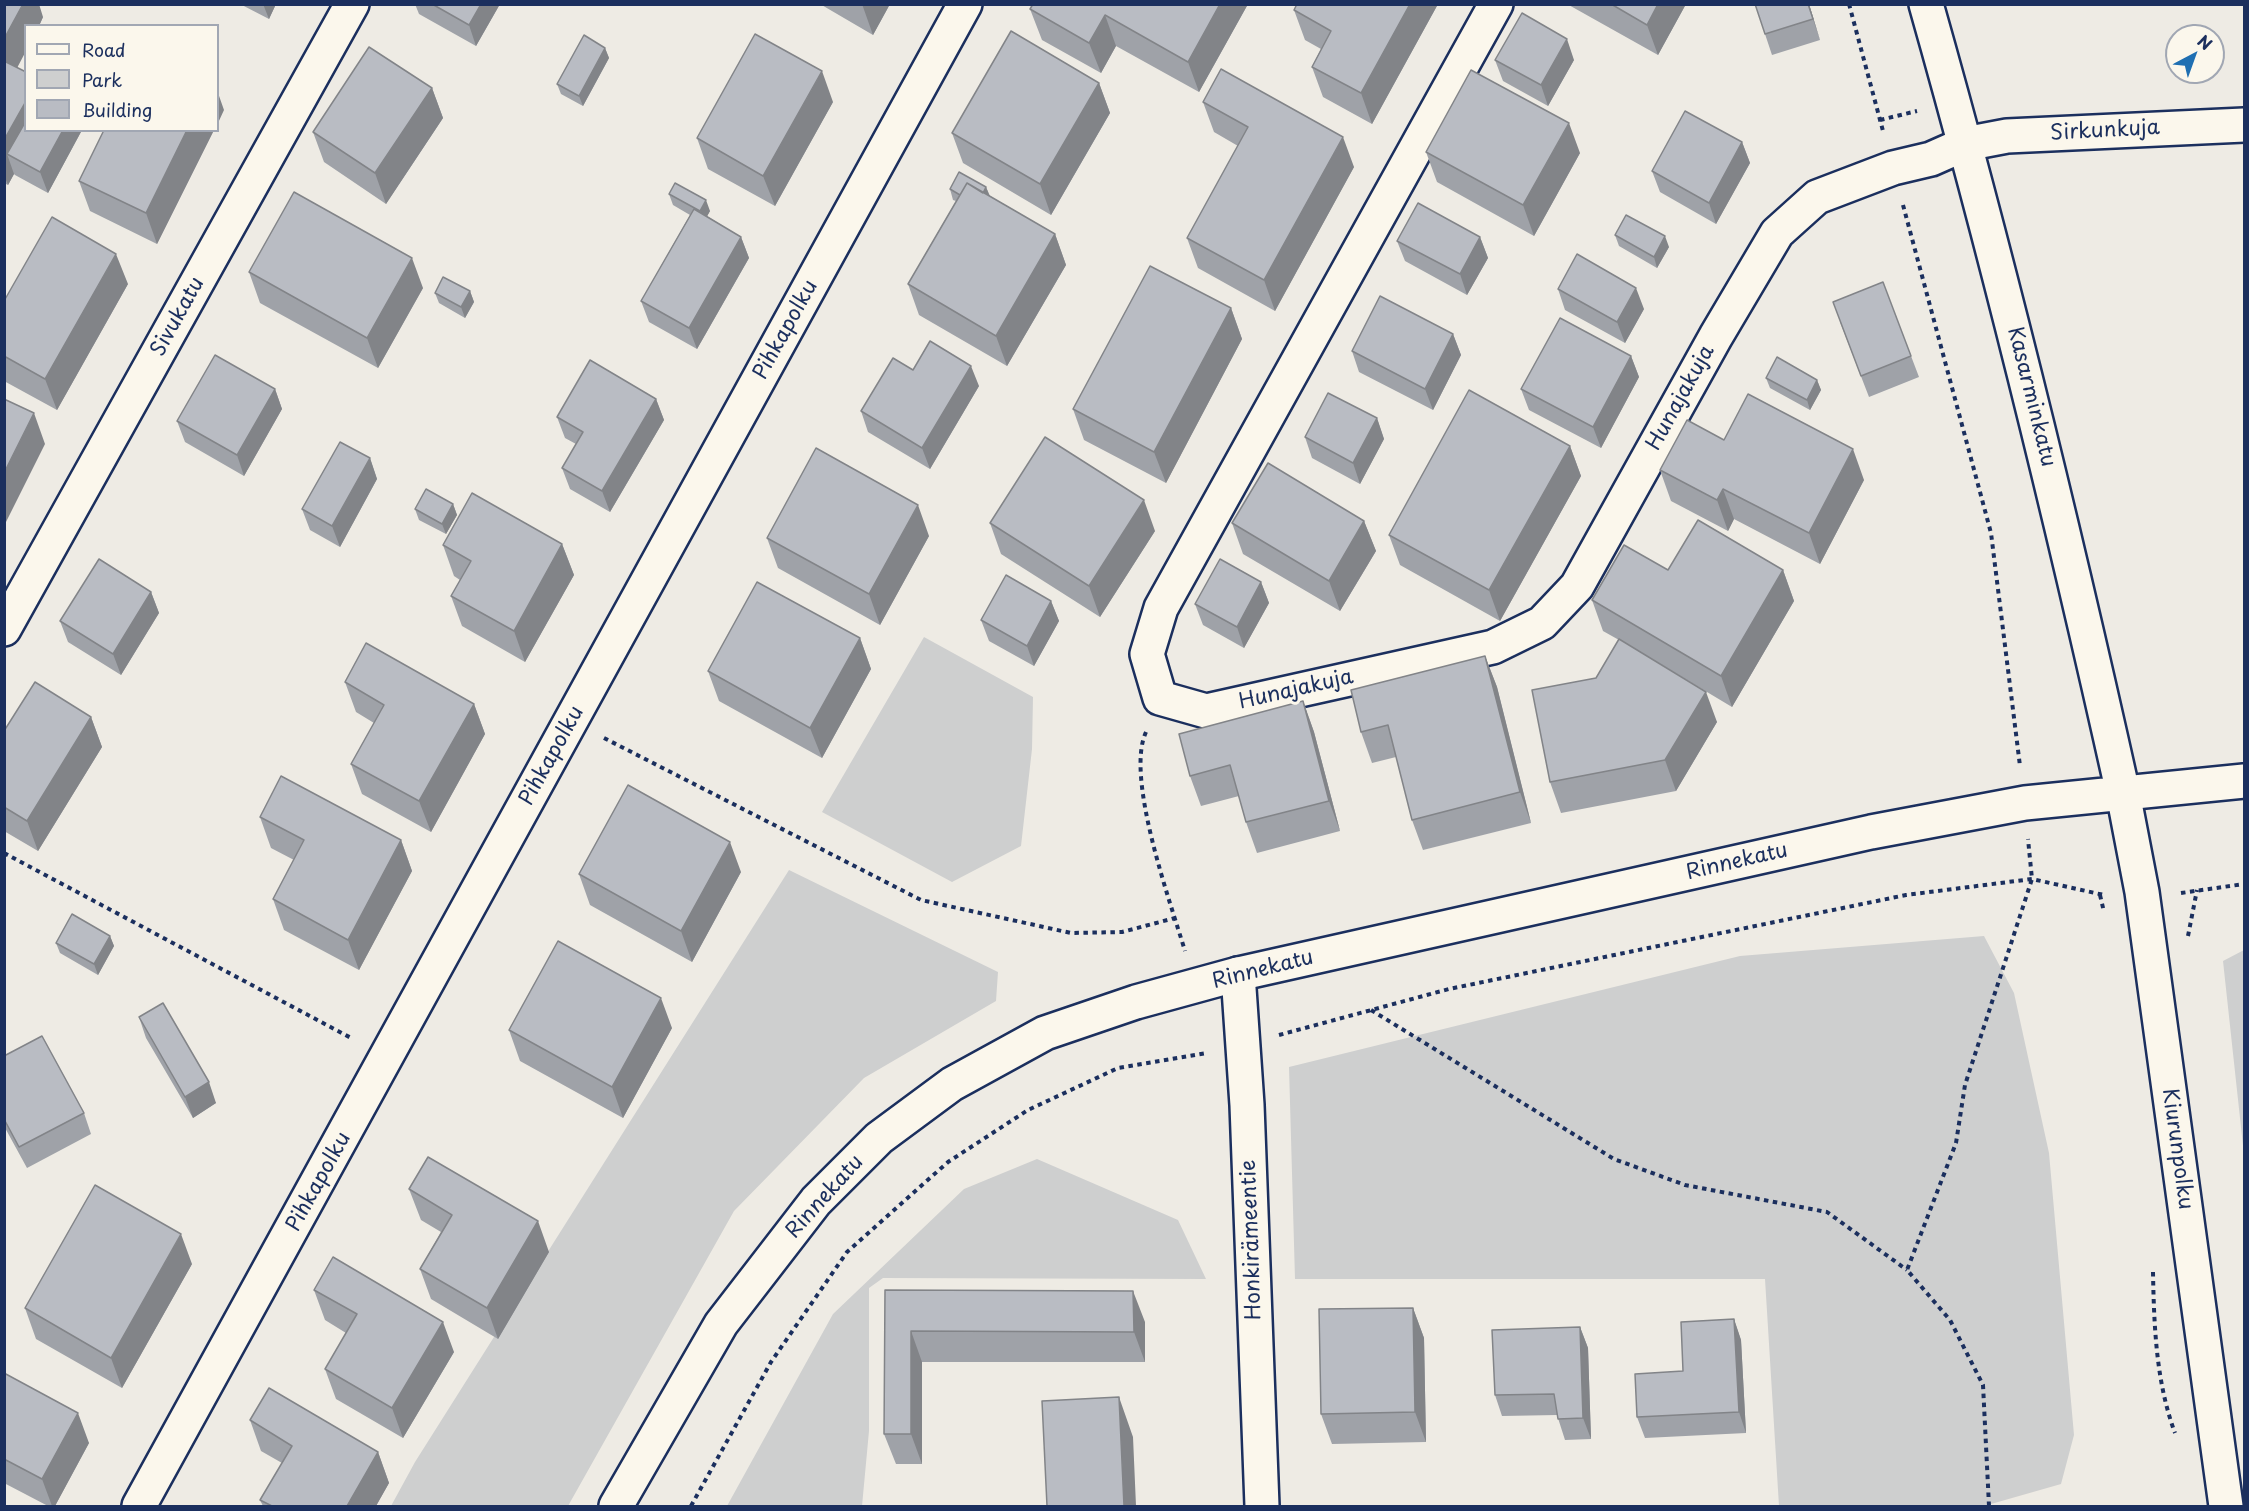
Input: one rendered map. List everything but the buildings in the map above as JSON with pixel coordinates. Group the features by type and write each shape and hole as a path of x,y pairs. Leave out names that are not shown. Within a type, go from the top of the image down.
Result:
{"street":[{"name":"Sivukatu","path":"4,629 352,4"},
{"name":"Pihkapolku","path":"139,1506 388,1058 964,4"},
{"path":"1160,698 1147,654 1161,608 1496,4"},
{"name":"Kasarminkatu","path":"1926,4 1965,144 2059,508 2123,793"},
{"name":"Sirkunkuja","path":"1965,144 2007,136 2244,125"},
{"name":"Hunajakuja","path":"1160,698 1206,711 1492,647 1542,623 1577,586 1716,336 1777,233 1817,197 1893,168 1930,159 1965,144"},
{"name":"Rinnekatu","path":"616,1506 721,1324 816,1202 879,1138 952,1084 1045,1033 1136,1002 1238,974 1871,832 2025,803 2244,781"},
{"name":"Kiurunpolku","path":"2123,793 2142,892 2226,1506"},
{"name":"Honkirämeentie","path":"1238,974 1262,1506"}],"path":[{"path":"1849,4 1991,534 2025,803 2032,879 1965,1085 1956,1143 1907,1270"},
{"path":"1160,698 1140,746 1146,812 1195,987"},
{"path":"571,722 921,900 1071,933 1122,932 1175,918"},
{"path":"4,853 388,1058"},
{"path":"691,1506 771,1362 847,1252 948,1162 1028,1110 1118,1068 1243,1045 1449,989 1906,895 2032,879 2100,896 2142,892 2182,892 2244,884"},
{"path":"1371,1010 1614,1159 1685,1185 1827,1212 1907,1270 1950,1320 1983,1385 1989,1506"}],"green space":[{"path":"924,637 1033,697 1032,749 1021,846 952,882 822,812"},
{"path":"789,870 998,972 996,1001 864,1078 734,1211 568,1506 391,1506 415,1462"},
{"path":"1984,936 2014,993 2049,1153 2074,1435 2061,1484 1984,1506 1779,1506 1765,1279 1295,1279 1289,1067 1740,956"},
{"path":"2244,950 2244,1155 2223,961"},
{"path":"1037,1159 1178,1220 1206,1279 883,1278 869,1288 869,1431 862,1506 727,1506 833,1314 964,1189"}]}
